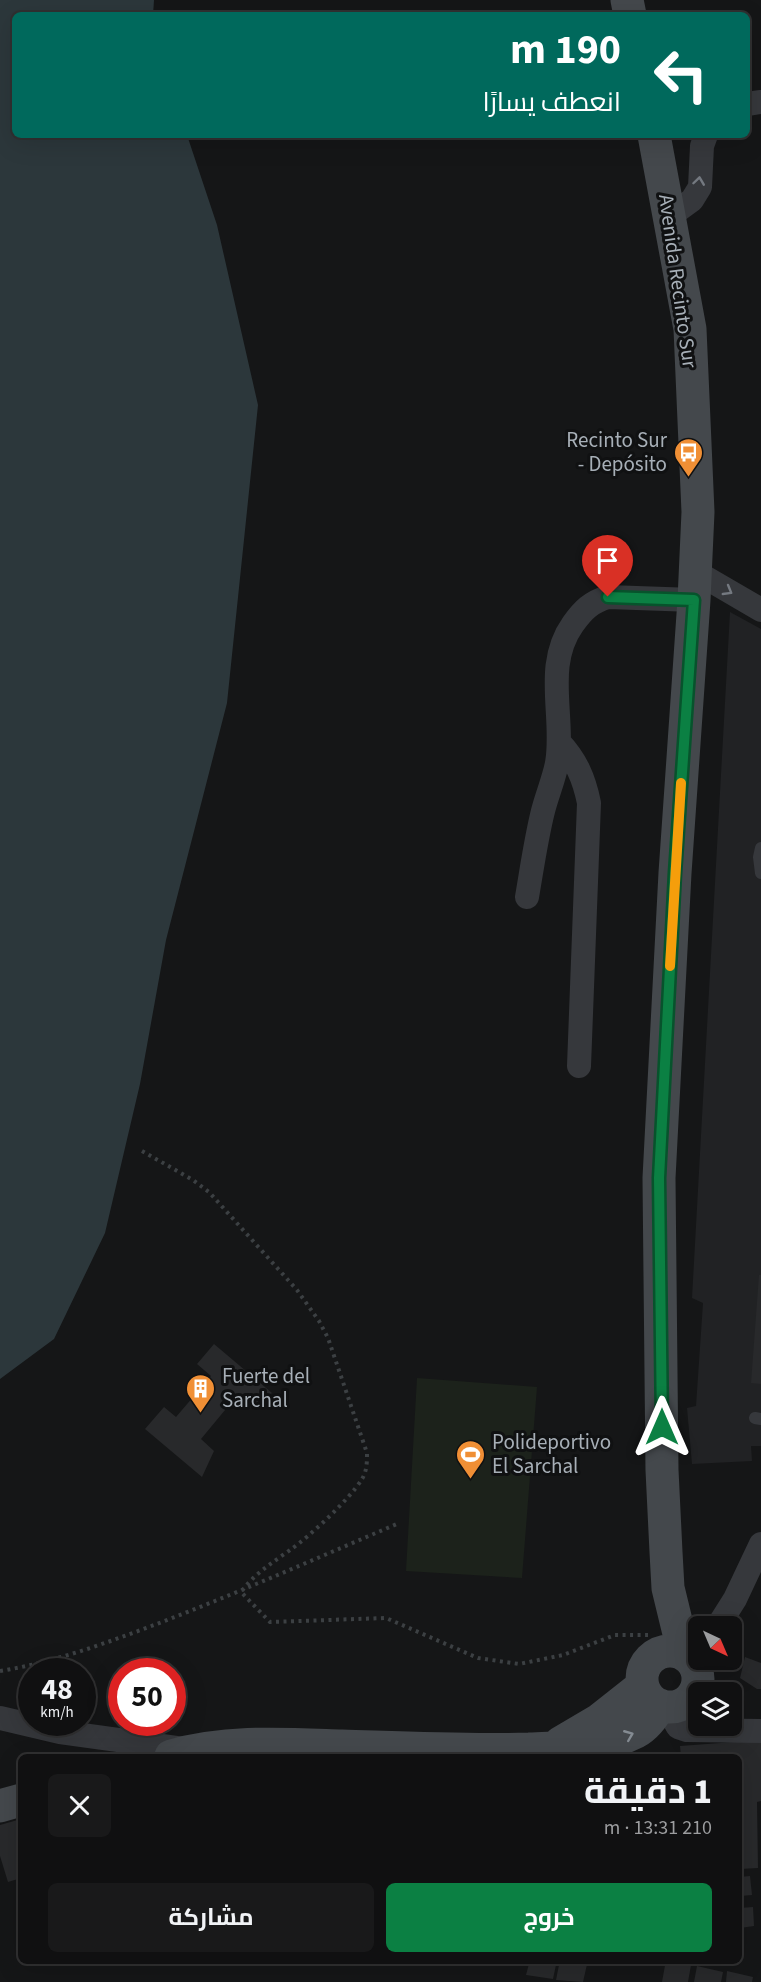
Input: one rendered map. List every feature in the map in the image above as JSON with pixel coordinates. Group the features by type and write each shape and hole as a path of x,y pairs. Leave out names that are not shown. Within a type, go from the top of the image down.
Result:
{"main road":[{"name":"Avenida Recinto Sur","path":"655,138 690,329 697,482 695,586 675,873 659,1178 662,1470 668,1588"},
{"path":"668,1588 688,1647"},
{"path":"182,1753 250,1744 467,1754 551,1748 599,1720 656,1678 668,1588"},
{"path":"656,1678 656,1654 670,1651 688,1653"},
{"path":"656,1678 690,1698 698,1681 695,1670"},
{"path":"0,1806 18,1801"}],"street":[{"path":"670,216 692,200 700,187 702,146 705,138"},
{"path":"526,897 543,811 557,763 559,742 556,666 568,630 586,607 597,600 608,597 695,586 761,610"},
{"path":"559,742 580,770 589,803 579,1066"},
{"path":"724,1616 735,1599 761,1544"},
{"path":"656,1678 678,1727 687,1730 761,1731"},
{"path":"0,1718 60,1732 182,1753"}],"lane":[{"path":"761,848 759,857 761,873"}],"path":[{"path":"142,1151 194,1180 208,1192 309,1305 328,1338 367,1453 367,1467 352,1491 324,1521 292,1549 258,1573 241,1592"},
{"path":"0,1671 74,1653 241,1592 399,1523"},
{"path":"241,1592 270,1622 386,1618 478,1659 519,1664 563,1655 615,1635 656,1678"}],"shaded area":[{"path":"0,0 154,0 153,12 12,12 12,138 188,138 217,225 258,405 227,703 166,940 140,1084 105,1233 54,1339 0,1379"},
{"path":"730,612 761,629 761,1446 751,1446 752,1461 692,1464 687,1408 696,1406 703,1303 692,1298"},
{"name":"Polideportivo El Sarchal","path":"417,1378 537,1387 522,1578 406,1571"}],"building":[{"path":"759,1275 761,1275 761,1384 751,1383"},
{"name":"Fuerte del Sarchal","path":"214,1344 272,1393 248,1409 235,1398 201,1439 214,1451 202,1477 145,1429 164,1407 176,1417 211,1376 197,1364"},
{"path":"745,1657 761,1663 761,1689 757,1689 740,1678"},
{"path":"761,1740 761,1801 757,1802 758,1868 742,1869 742,1754 681,1754 680,1746"},
{"path":"18,1820 18,1879 8,1882 0,1856 0,1825"},
{"path":"750,1876 752,1895 742,1896 742,1877"},
{"path":"753,1907 754,1926 742,1928 742,1908"},
{"path":"529,1964 556,1964 553,1979 526,1975"},
{"path":"559,1964 587,1964 583,1982 556,1980"},
{"path":"665,1964 691,1965 688,1982 662,1982"},
{"path":"697,1966 723,1972 721,1982 694,1982"},
{"path":"727,1971 753,1977 752,1982 726,1982"}],"slow traffic":[{"path":"670,966 681,783"}],"place":[{"name":"Recinto Sur - Depósito","path":"688,478"},
{"name":"Fuerte del Sarchal","path":"201,1414"},
{"name":"Polideportivo El Sarchal","path":"471,1480"}],"route":[{"path":"608,597 694,600 675,873 659,1178 662,1427"}]}
